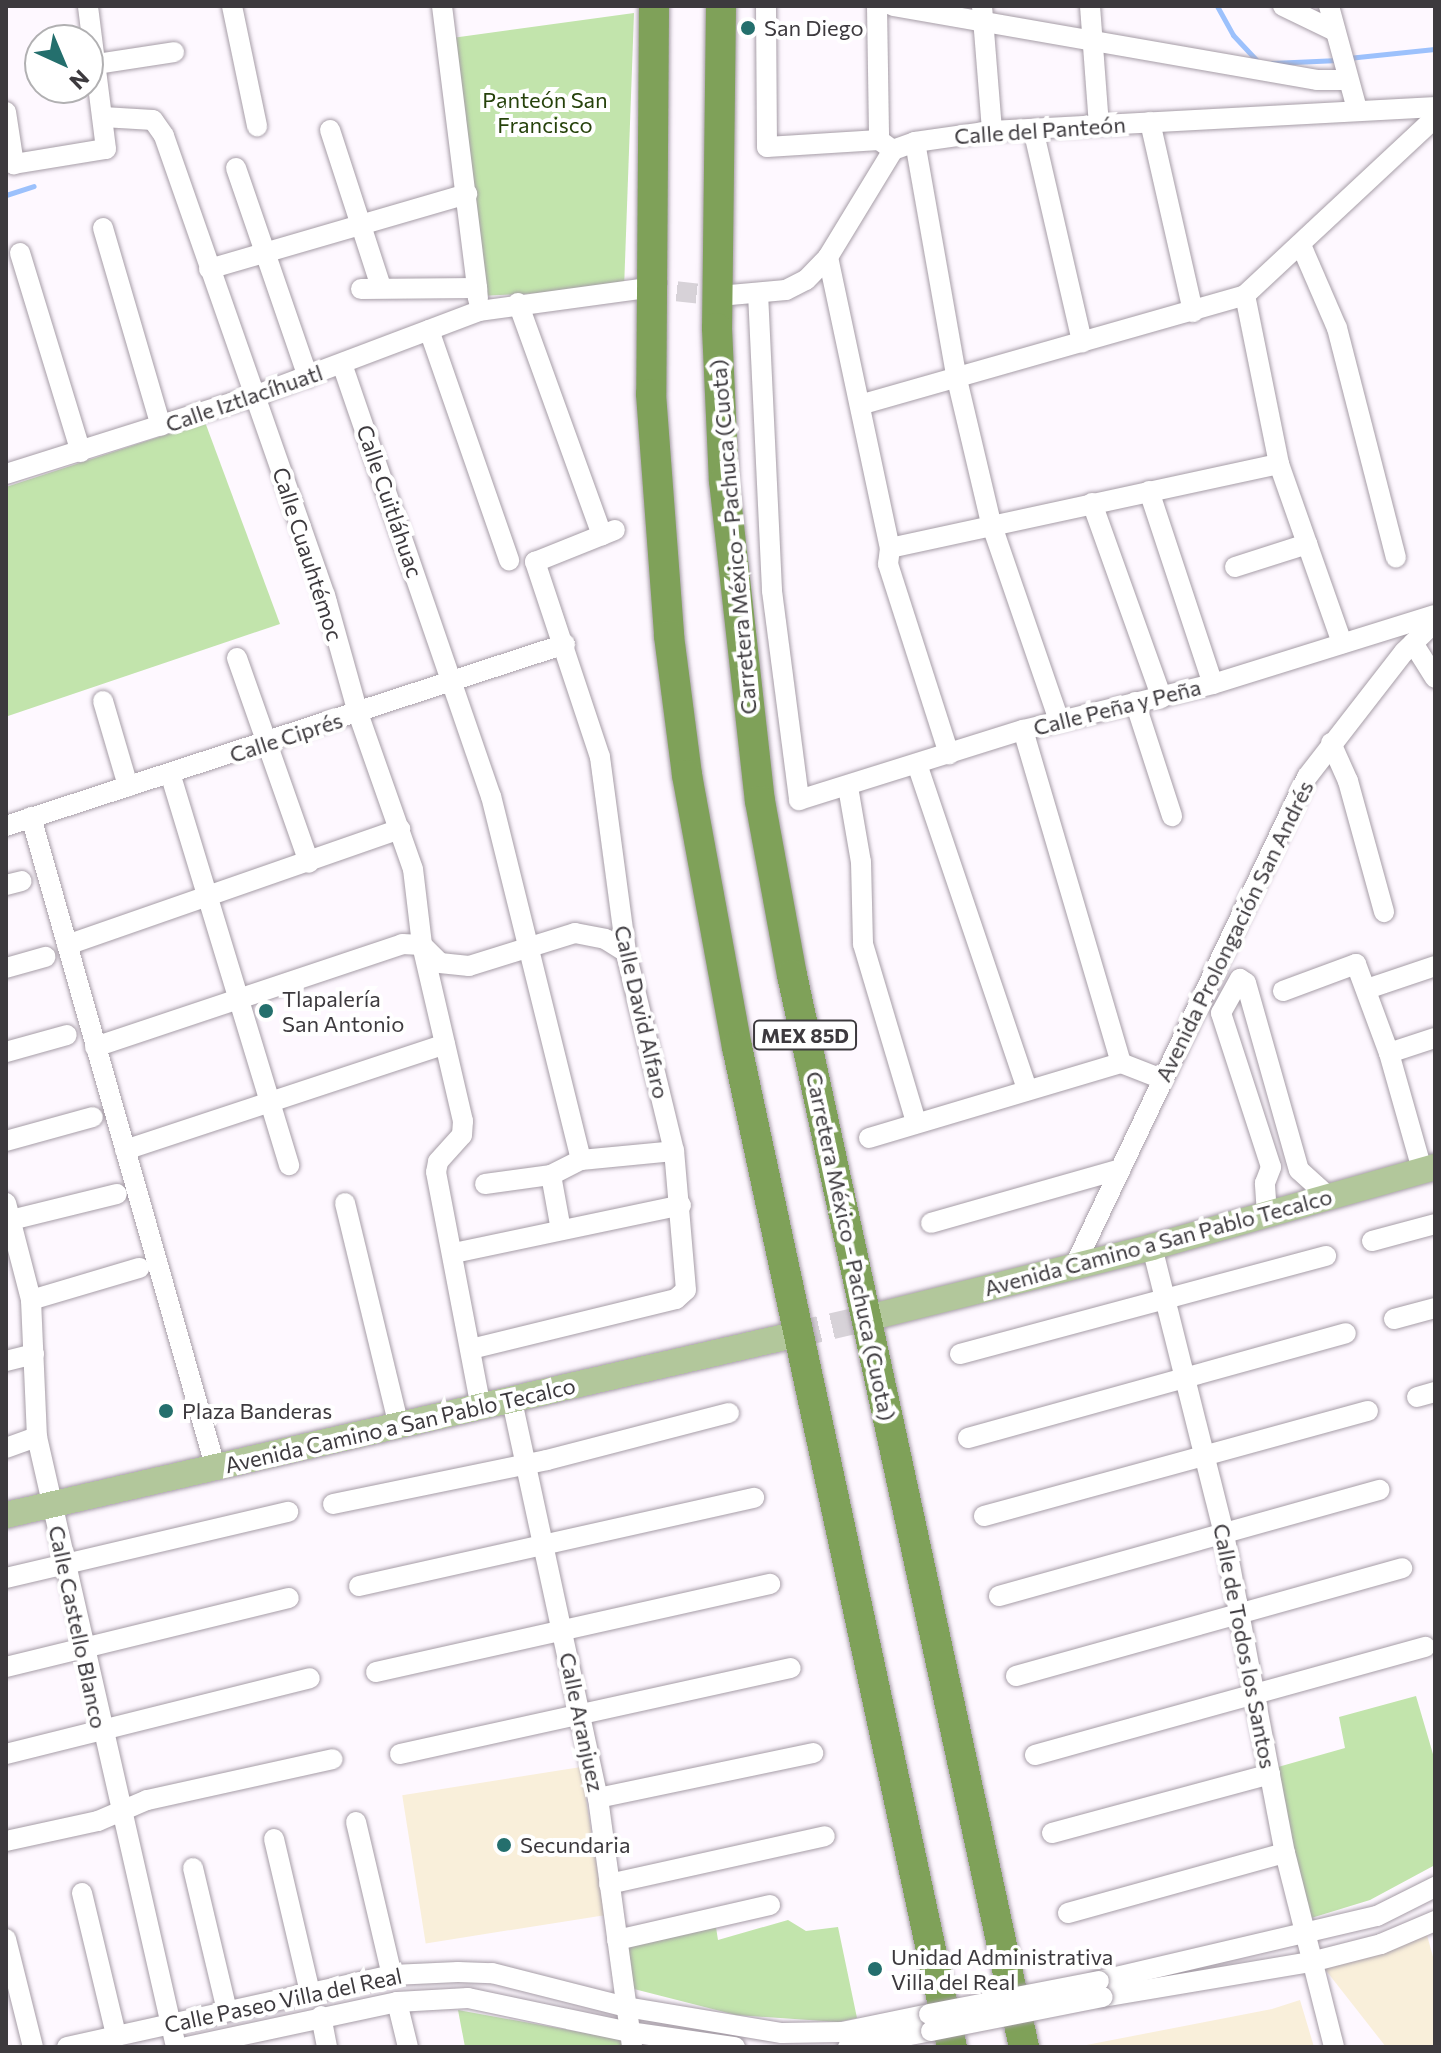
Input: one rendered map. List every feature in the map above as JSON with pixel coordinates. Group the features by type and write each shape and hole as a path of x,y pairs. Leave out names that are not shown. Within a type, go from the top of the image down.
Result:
{"highway":[{"name":"MEX 85D","path":"654,6 650,380 666,608 687,775 734,1033 937,2031"},
{"name":"Carretera México - Pachuca (Cuota)","path":"721,6 717,328 724,481 751,742 792,975 1024,2047"}],"main road":[{"name":"Avenida Camino a San Pablo Tecalco","path":"880,1315 1152,1247 1428,1168"},
{"name":"Avenida Camino a San Pablo Tecalco","path":"6,1515 794,1335"}],"street":[{"path":"232,6 257,126"},
{"path":"442,6 479,311"},
{"name":"Calle del Panteón","path":"766,6 767,147 886,145 992,131 1435,107"},
{"path":"719,296 786,290 806,280 828,257 886,145 877,6"},
{"path":"893,6 983,13 1092,41 1317,80 1344,66"},
{"path":"1090,6 1099,125"},
{"path":"1283,6 1335,31"},
{"path":"1329,6 1357,109"},
{"path":"983,13 992,131"},
{"path":"104,63 174,52"},
{"path":"6,112 14,164 106,149 101,104"},
{"name":"Calle Cuauhtémoc","path":"103,117 158,124 325,595 358,713 413,869 422,945 462,1135 438,1162 436,1172 454,1253"},
{"path":"860,405 956,375 1193,312 1245,295 1435,118"},
{"path":"1150,122 1193,312"},
{"path":"1033,129 1082,342"},
{"path":"330,130 361,223 371,288 477,288"},
{"path":"915,142 956,375 991,523 1059,721"},
{"path":"236,168 308,377"},
{"path":"209,269 467,194"},
{"path":"103,228 161,426"},
{"path":"1301,245 1337,328 1396,558"},
{"path":"20,253 81,452"},
{"path":"828,257 890,548 888,564 949,754"},
{"name":"Calle Iztlacíhuatl","path":"6,474 254,396 479,311 518,303 647,288"},
{"name":"Calle Peña y Peña","path":"758,293 772,591 799,800 1023,730 1213,684 1435,615"},
{"path":"1245,295 1279,464 1342,643"},
{"name":"Calle David Alfaro","path":"471,1349 676,1299 686,1290 687,1266 674,1151 626,952 600,757 565,644 535,562 609,532 518,303"},
{"path":"429,330 509,560"},
{"name":"Calle Cuitláhuac","path":"342,364 491,796 581,1160"},
{"path":"890,548 991,523 1279,464"},
{"path":"1149,491 1213,684"},
{"path":"1092,503 1162,698"},
{"path":"1235,567 1307,544"},
{"name":"Avenida Prolongación San Andrés","path":"1074,1267 1307,777 1413,643 1435,622"},
{"path":"1413,643 1435,678"},
{"name":"Calle Ciprés","path":"6,826 266,745 565,644"},
{"path":"237,658 309,863"},
{"path":"103,701 128,786"},
{"path":"1135,702 1172,816"},
{"path":"1023,730 1121,1063"},
{"path":"1331,743 1348,781 1384,912"},
{"path":"917,764 1027,1089"},
{"path":"170,773 242,998 289,1165"},
{"path":"848,787 861,862 863,944 916,1122"},
{"path":"31,817 125,1150 127,1197 215,1466"},
{"path":"67,945 400,829"},
{"path":"95,1047 402,944 422,945 440,963 469,966 575,933 605,939 626,952"},
{"path":"6,968 45,957"},
{"path":"1283,991 1353,964 1367,989 1428,1168"},
{"path":"1367,989 1435,966"},
{"path":"1267,1214 1265,1183 1271,1167 1222,1016 1243,979 1299,1170 1328,1196"},
{"path":"6,1052 67,1035"},
{"path":"1389,1053 1435,1038"},
{"path":"125,1150 445,1044"},
{"path":"869,1138 1121,1063 1162,1079"},
{"path":"6,1141 93,1117"},
{"path":"485,1184 551,1175 581,1160 674,1151"},
{"path":"1271,1167 1299,1170"},
{"path":"931,1223 1120,1169"},
{"path":"551,1175 561,1230"},
{"path":"9,1211 127,1197"},
{"path":"345,1203 399,1426"},
{"path":"481,1407 454,1253 681,1205"},
{"name":"Calle Castello Blanco","path":"9,1211 15,1276 31,1300 37,1437 50,1504 119,1814 176,2047"},
{"path":"1372,1241 1435,1224"},
{"name":"Calle de Todos los Santos","path":"1152,1247 1241,1614 1246,1697 1270,1774 1285,1853 1334,2047"},
{"path":"960,1354 1326,1256"},
{"path":"31,1300 139,1268"},
{"path":"1394,1319 1435,1308"},
{"path":"968,1438 1346,1333"},
{"path":"6,1361 34,1354"},
{"name":"Calle Aranjuez","path":"512,1401 598,1798 631,2039"},
{"path":"984,1516 1368,1411"},
{"path":"333,1504 526,1464 729,1413"},
{"path":"6,1448 37,1437"},
{"path":"999,1596 1379,1490"},
{"path":"359,1586 754,1498"},
{"path":"6,1578 288,1512"},
{"path":"1016,1676 1402,1568"},
{"path":"376,1672 770,1584"},
{"path":"6,1667 289,1598"},
{"path":"1035,1755 1425,1647"},
{"path":"400,1754 791,1668"},
{"path":"6,1754 310,1678"},
{"path":"598,1798 813,1753"},
{"path":"6,1841 119,1814 147,1800 333,1759"},
{"path":"1052,1833 1270,1774"},
{"path":"356,1822 392,1975"},
{"path":"609,1884 825,1836"},
{"path":"274,1839 310,1993"},
{"path":"1068,1913 1285,1853"},
{"path":"193,1868 227,2011"},
{"name":"Calle Paseo Villa del Real","path":"848,2047 937,2031 1377,1916 1435,1887"},
{"path":"82,1893 116,2035"},
{"path":"617,1940 770,1905"},
{"name":"Calle Paseo Villa del Real","path":"1101,1989 1311,1962 1381,1944 1435,1921"},
{"path":"6,1939 33,2047"},
{"name":"Calle Paseo Villa del Real","path":"67,2047 392,1975 492,1973 626,2007 782,2033 937,2031"},
{"name":"Calle Paseo Villa del Real","path":"187,2047 234,2042 321,2016 397,2002 468,1998 631,2039 735,2047"},
{"path":"397,2002 408,2047"},
{"path":"321,2016 327,2047"}],"shaded area":[{"name":"Secundaria","path":"581,1767 604,1915 426,1943 402,1795"},
{"path":"1425,1928 1435,1964 1435,2047 1386,2047 1317,1959"},
{"path":"1300,2000 1314,2047 1076,2047 1272,2009"}],"green space":[{"name":"Panteón San Francisco","path":"634,13 624,289 480,296 452,38"},
{"path":"205,422 280,624 8,716 6,487"},
{"path":"1416,1696 1435,1761 1435,1865 1370,1900 1308,1919 1278,1767 1345,1748 1339,1717"},
{"path":"788,1920 806,1931 838,1927 857,2018 838,2022 736,2015 634,1989 623,1937 715,1921 718,1940"},
{"path":"458,2010 624,2040 624,2047 465,2047"}],"waterway":[{"path":"1217,6 1233,35 1259,63"},
{"path":"1348,58 1435,49"},
{"path":"1272,63 1338,60"},
{"path":"6,195 34,186"}],"tunnel":[{"path":"647,288 719,296"},
{"path":"794,1335 880,1315"}],"place":[{"name":"San Diego","path":"748,28"},
{"name":"Tlapalería San Antonio","path":"266,1011"},
{"name":"Plaza Banderas","path":"166,1411"},
{"name":"Secundaria","path":"504,1845"},
{"name":"Unidad Administrativa Villa del Real","path":"875,1969"}]}
